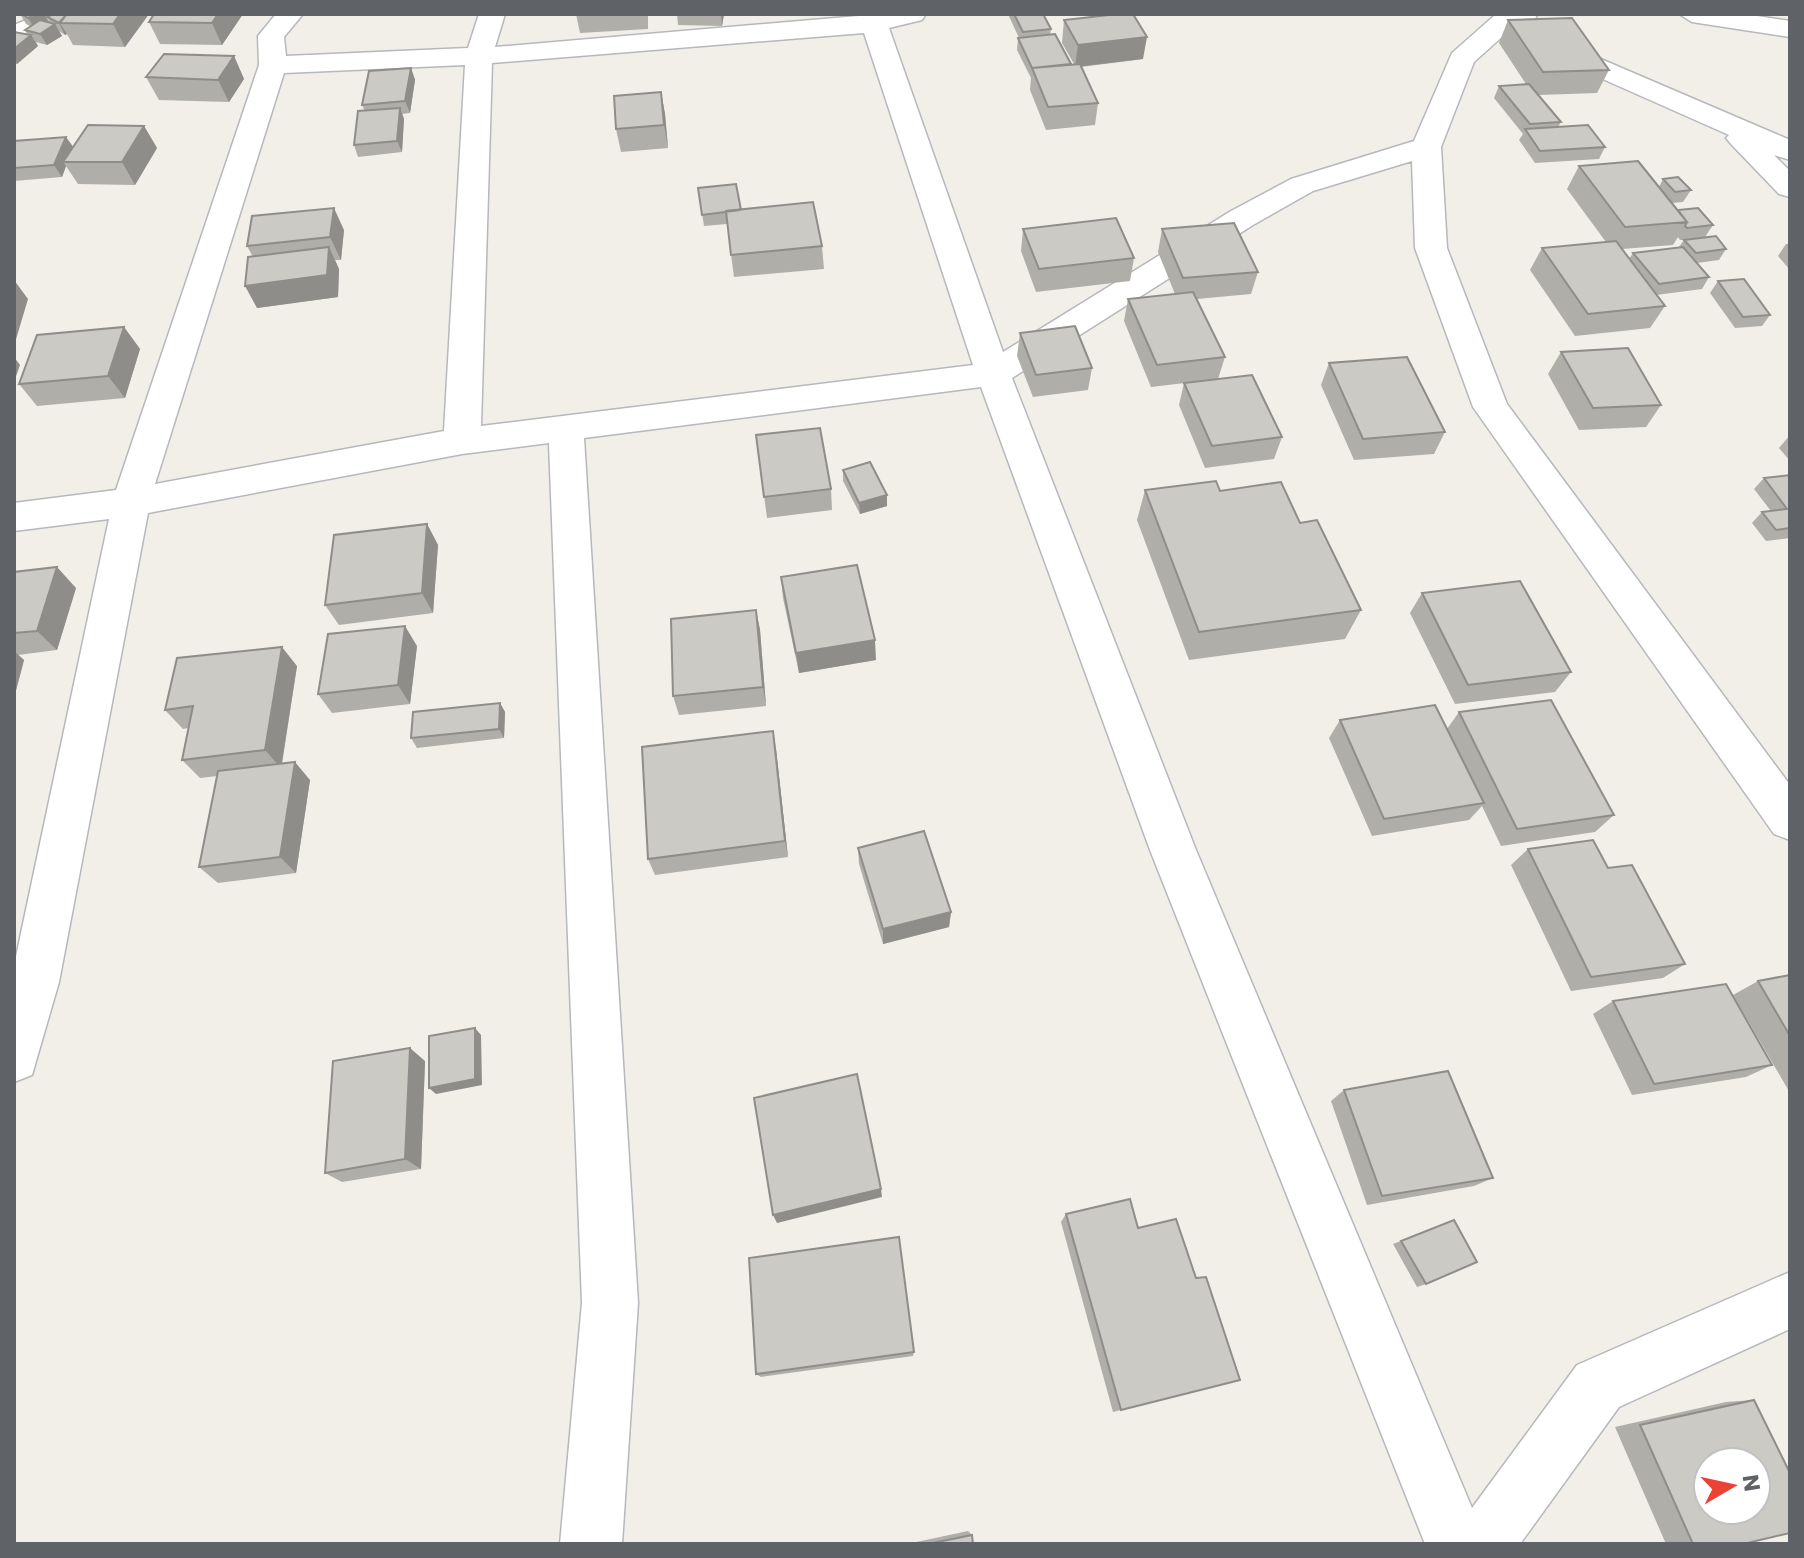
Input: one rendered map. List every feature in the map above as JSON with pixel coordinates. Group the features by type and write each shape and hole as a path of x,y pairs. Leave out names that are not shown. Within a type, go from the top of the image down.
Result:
{"street":[{"path":"14,34 65,14"},
{"path":"14,1057 35,982 131,502 273,65 271,36 290,14"},
{"path":"462,441 479,56 492,14"},
{"path":"1692,14 1790,29"},
{"path":"1790,151 1567,54 1509,16 1462,59 1426,147 1431,248 1491,407 1790,820"},
{"path":"273,65 479,56 894,19 993,374 1173,850 1456,1544"},
{"path":"1725,122 1790,188"},
{"path":"14,517 131,502 462,441 993,374 1242,218 1302,185 1426,147"},
{"path":"566,430 610,1303 591,1544"},
{"path":"1483,1544 1598,1386 1790,1300"}],"building":[{"path":"67,14 59,23 47,17"},
{"path":"67,14 120,14 113,24 60,23"},
{"path":"154,14 218,14 212,23 149,22"},
{"path":"1014,14 1043,14 1051,29 1023,32"},
{"path":"1133,14 1147,37 1078,45 1064,20"},
{"path":"1572,18 1609,70 1543,72 1508,20"},
{"path":"40,20 55,24 40,34 25,30"},
{"path":"14,32 31,35 14,49"},
{"path":"1055,34 1071,64 1032,68 1018,38"},
{"path":"164,54 234,56 218,80 146,77"},
{"path":"1080,64 1098,103 1048,107 1032,68"},
{"path":"411,68 405,101 362,105 369,71"},
{"path":"1529,84 1561,122 1530,124 1499,86"},
{"path":"661,92 664,125 616,129 614,96"},
{"path":"400,108 397,141 354,145 358,111"},
{"path":"88,125 144,126 122,162 63,162"},
{"path":"1588,125 1605,147 1540,151 1525,129"},
{"path":"66,137 54,165 14,168 14,141"},
{"path":"1638,161 1687,222 1625,227 1579,166"},
{"path":"1678,177 1691,190 1675,192 1663,179"},
{"path":"736,184 741,210 702,215 698,188"},
{"path":"813,202 822,246 731,255 726,211"},
{"path":"334,208 330,237 247,246 252,216"},
{"path":"1698,208 1713,225 1687,228 1687,222 1678,210"},
{"path":"1116,218 1134,258 1039,269 1023,229"},
{"path":"1234,223 1258,272 1183,278 1162,229"},
{"path":"1716,236 1726,249 1696,253 1684,240"},
{"path":"1616,241 1665,306 1588,314 1542,248"},
{"path":"329,247 327,275 245,286 248,257"},
{"path":"1683,247 1709,277 1659,284 1633,253"},
{"path":"1744,279 1770,315 1743,317 1718,281"},
{"path":"1193,292 1225,357 1157,365 1128,299"},
{"path":"1075,326 1092,368 1036,375 1020,333"},
{"path":"124,327 108,376 19,384 37,335"},
{"path":"1628,348 1661,405 1593,408 1561,352"},
{"path":"1407,357 1445,432 1363,439 1329,363"},
{"path":"1252,375 1282,437 1212,446 1184,383"},
{"path":"820,428 831,489 764,497 756,435"},
{"path":"870,462 887,495 859,503 843,470"},
{"path":"1790,475 1790,528 1776,530 1762,512 1787,509 1764,478"},
{"path":"1216,481 1220,491 1281,482 1300,523 1317,520 1361,610 1199,632 1145,490"},
{"path":"427,524 422,593 325,605 334,535"},
{"path":"857,565 875,640 796,653 781,577"},
{"path":"57,567 37,631 14,633 14,572"},
{"path":"1520,581 1571,672 1468,685 1422,593"},
{"path":"756,610 763,687 673,696 671,619"},
{"path":"405,626 398,685 318,694 328,634"},
{"path":"282,647 265,750 182,760 193,706 165,710 177,658"},
{"path":"1551,700 1614,815 1517,829 1459,712"},
{"path":"500,703 499,729 411,738 413,712"},
{"path":"1435,705 1484,803 1384,819 1340,720"},
{"path":"773,731 785,841 648,859 642,747"},
{"path":"295,762 280,857 199,867 218,771"},
{"path":"924,831 951,912 883,929 858,848"},
{"path":"1593,840 1608,868 1632,865 1685,964 1591,977 1528,849"},
{"path":"1790,975 1790,1036 1758,981"},
{"path":"1726,984 1772,1065 1654,1084 1613,1001"},
{"path":"475,1028 475,1079 429,1088 429,1036"},
{"path":"410,1048 405,1159 325,1173 333,1061"},
{"path":"1448,1071 1493,1178 1382,1196 1344,1090"},
{"path":"857,1074 881,1189 773,1215 754,1098"},
{"path":"1130,1199 1138,1228 1176,1219 1196,1278 1206,1277 1240,1380 1121,1410 1066,1214"},
{"path":"1454,1220 1477,1262 1426,1284 1401,1241"},
{"path":"899,1237 914,1352 756,1374 749,1258"},
{"path":"1754,1400 1790,1473 1790,1533 1743,1544 1693,1544 1640,1425"},
{"path":"972,1535 973,1544 928,1544"}]}
